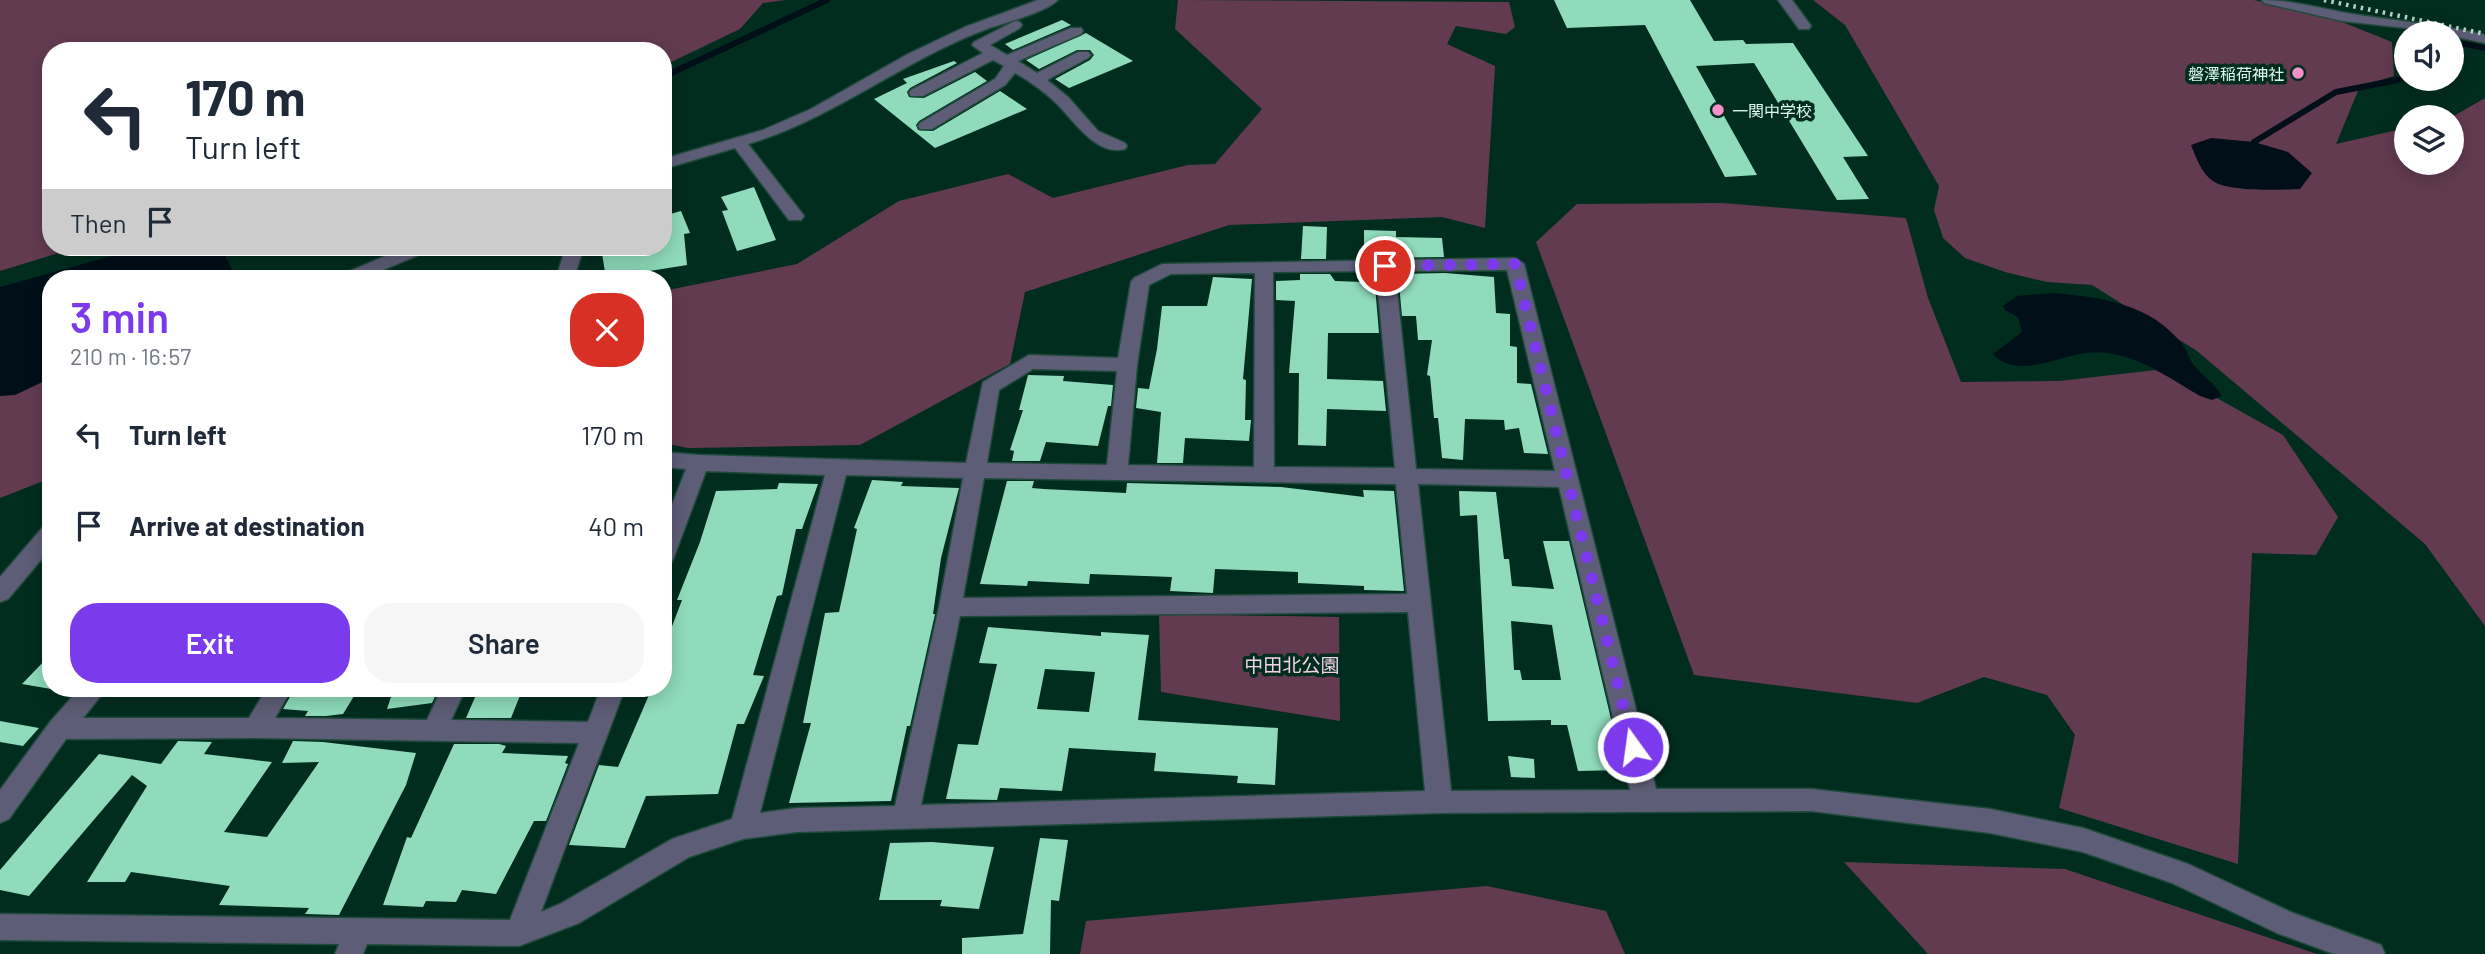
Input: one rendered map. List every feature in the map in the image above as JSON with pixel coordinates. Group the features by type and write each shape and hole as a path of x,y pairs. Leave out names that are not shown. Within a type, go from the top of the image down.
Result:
{"street":[{"path":"1051,0 1024,20 979,45 1037,79 1062,100 1092,134 1119,146"},
{"path":"672,162 769,133 817,112 913,57 958,35 1051,0"},
{"path":"1785,0 1804,26"},
{"path":"2269,0 2342,17 2457,32 2485,39"},
{"path":"917,93 1076,31"},
{"path":"1037,79 1083,55"},
{"path":"926,126 1000,82 1003,61"},
{"path":"739,143 795,216"},
{"path":"367,270 398,256"},
{"path":"392,270 398,256"},
{"path":"1117,471 1127,365 1140,282 1168,268 1515,264 1646,801"},
{"path":"1385,266 1439,802"},
{"path":"1264,267 1264,473"},
{"path":"905,819 950,607 990,387 1029,362 1127,365"},
{"path":"672,459 699,463 976,472 1117,471 1568,479"},
{"path":"672,534 699,463"},
{"path":"743,827 837,468"},
{"path":"0,593 42,544"},
{"path":"950,607 1419,603"},
{"path":"0,811 59,729 87,697"},
{"path":"256,728 275,697"},
{"path":"434,731 450,697"},
{"path":"519,933 610,697"},
{"path":"59,729 256,728 596,733"},
{"path":"0,927 354,943 519,933 569,914 681,847 743,827 797,820 1439,802 1811,800 1990,821 2083,839 2179,873 2287,924 2371,954"}],"green space":[{"path":"0,0 786,0 763,3 740,29 672,62 672,42 42,42 42,256 49,256 0,271"},
{"path":"1178,0 1509,2 1515,27 1506,34 1456,26 1447,44 1495,66 1485,228 1442,217 1229,225 1025,292 1010,364 860,445 688,448 672,445 672,289 797,264 899,201 1008,174 1053,198 1188,165 1215,164 1262,109 1175,29"},
{"path":"1813,0 2254,0 2337,20 2392,42 2394,76 2360,86 2336,144 2394,131 2394,175 2464,175 2464,110 2485,98 2485,626 2425,544 2197,351 2092,285 2047,282 2005,272 1965,258 1943,238 1934,210 1939,186 1845,25"},
{"path":"1722,203 1906,218 1928,298 1961,382 2059,381 2165,369 2283,435 2338,517 2316,555 2252,553 2238,864 2059,808 2075,735 2047,695 1984,677 1917,703 1694,675 1536,242 1577,204"},
{"path":"42,379 42,482 0,498 0,385"},
{"name":"中田北公園","path":"1159,614 1339,617 1340,721 1161,692"},
{"path":"1844,862 2065,869 2317,954 1928,954"},
{"path":"1487,886 1606,911 1625,954 1080,954 1086,921"}],"shaded area":[{"path":"2211,138 2254,142 2288,152 2312,173 2300,189 2255,190 2220,185 2205,174 2191,145"},
{"path":"112,256 225,256 232,270 61,270"},
{"path":"42,275 42,382 15,395 0,396 0,287"},
{"path":"2054,293 2090,297 2124,305 2156,320 2183,345 2193,364 2222,396 2212,400 2200,396 2146,365 2116,354 2086,353 2026,366 2003,362 1993,354 2022,332 2018,317 2003,306 2017,296"}],"building":[{"path":"1554,0 1690,0 1714,41 1743,40 1746,44 1793,43 1868,156 1843,157 1869,199 1837,200 1754,63 1696,66 1757,175 1725,177 1645,25 1567,28"},
{"path":"1062,20 1071,25 1013,50 1005,44"},
{"path":"1086,33 1133,61 1069,88 1055,79 1090,60 1094,55 1090,50 1077,50 1039,69 1026,60"},
{"path":"954,61 957,63 910,88 907,92 909,97 924,98 975,72 987,81 919,121 916,125 918,130 933,131 1000,91 1027,109 935,148 874,99 907,83 903,79"},
{"path":"754,187 776,240 737,251 722,211 728,210 721,197"},
{"path":"681,211 690,233 684,234 687,265 656,270 605,270 602,256 672,256 672,214"},
{"path":"1303,226 1327,227 1326,259 1301,259"},
{"path":"1364,230 1396,231 1396,237 1442,238 1444,257 1364,258"},
{"path":"1445,273 1494,277 1496,313 1510,314 1510,346 1517,347 1517,383 1531,384 1548,454 1524,453 1519,428 1505,430 1504,420 1465,419 1463,460 1442,458 1438,418 1434,418 1430,376 1427,375 1432,340 1418,340 1416,316 1402,316 1398,274"},
{"path":"1300,274 1330,274 1335,281 1364,282 1364,274 1374,274 1379,333 1328,333 1327,379 1383,381 1386,411 1327,409 1326,446 1298,445 1299,373 1289,373 1295,301 1276,300 1276,281 1300,280"},
{"path":"1213,277 1252,279 1243,379 1246,380 1245,420 1251,420 1249,441 1185,438 1183,463 1157,463 1161,412 1136,408 1138,388 1149,389 1162,306 1207,306"},
{"path":"1028,375 1064,376 1063,381 1113,385 1111,406 1108,406 1098,446 1046,442 1040,461 1012,461 1014,451 1010,450 1023,410 1019,410"},
{"path":"872,480 903,482 901,486 959,488 941,558 935,614 891,801 789,803 811,723 803,723 825,613 839,612 857,529 854,528"},
{"path":"1007,481 1034,481 1032,488 1126,493 1127,483 1281,487 1364,497 1363,490 1394,491 1404,591 1298,583 1298,572 1215,569 1213,593 1170,591 1172,577 1090,574 1089,584 1028,581 1027,586 980,584"},
{"path":"779,483 818,484 802,529 796,529 782,595 777,596 753,675 764,676 744,724 737,724 718,794 646,796 625,848 569,845 599,765 618,767 648,697 672,697 672,626 682,600 677,600 700,542 716,491 777,489"},
{"path":"1459,491 1496,492 1504,559 1509,559 1512,586 1554,589 1543,541 1569,541 1623,770 1578,771 1567,725 1551,725 1551,720 1488,721 1477,515 1460,516","holes":["1511,621 1552,625 1561,680 1522,680 1520,670 1514,670"]},
{"path":"988,627 1101,636 1101,632 1149,635 1138,720 1278,728 1275,785 1237,783 1238,776 1154,771 1156,753 1069,748 1062,791 1000,788 997,800 946,799 958,744 978,745 997,664 979,663","holes":["1045,669 1095,672 1089,712 1037,709"]},
{"path":"42,663 42,687 22,684"},
{"path":"290,697 353,697 343,714 305,716 308,711 283,709"},
{"path":"391,697 435,697 432,703 387,709"},
{"path":"475,697 519,697 511,718 466,718"},
{"path":"0,721 39,728 23,746 0,742"},
{"path":"178,741 212,742 204,754 272,762 224,832 267,837 319,762 282,763 293,741 416,753 406,785 339,915 305,914 309,908 219,905 230,886 131,872 125,882 87,882 147,786 132,775 29,896 0,890 0,870 99,754 161,764"},
{"path":"454,744 499,744 506,746 502,753 568,756 565,763 568,764 546,821 534,821 496,894 462,890 456,902 426,901 423,907 383,905 407,837 411,838"},
{"path":"1508,756 1534,759 1535,778 1511,777"},
{"path":"1040,838 1068,840 1059,901 1051,900 1050,954 962,954 962,938 1023,934"},
{"path":"932,842 994,847 979,909 940,906 942,900 879,900 890,843"}],"waterway":[{"path":"672,73 827,0"},
{"path":"2464,44 2485,48"},
{"path":"2254,142 2336,92 2394,81"}],"railway":[{"path":"2324,0 2485,34"}],"place":[{"name":"磐澤稲荷神社","path":"2298,73"},
{"name":"一関中学校","path":"1718,110"}],"route":[{"path":"1385,266 1515,264 1633,747"}]}
